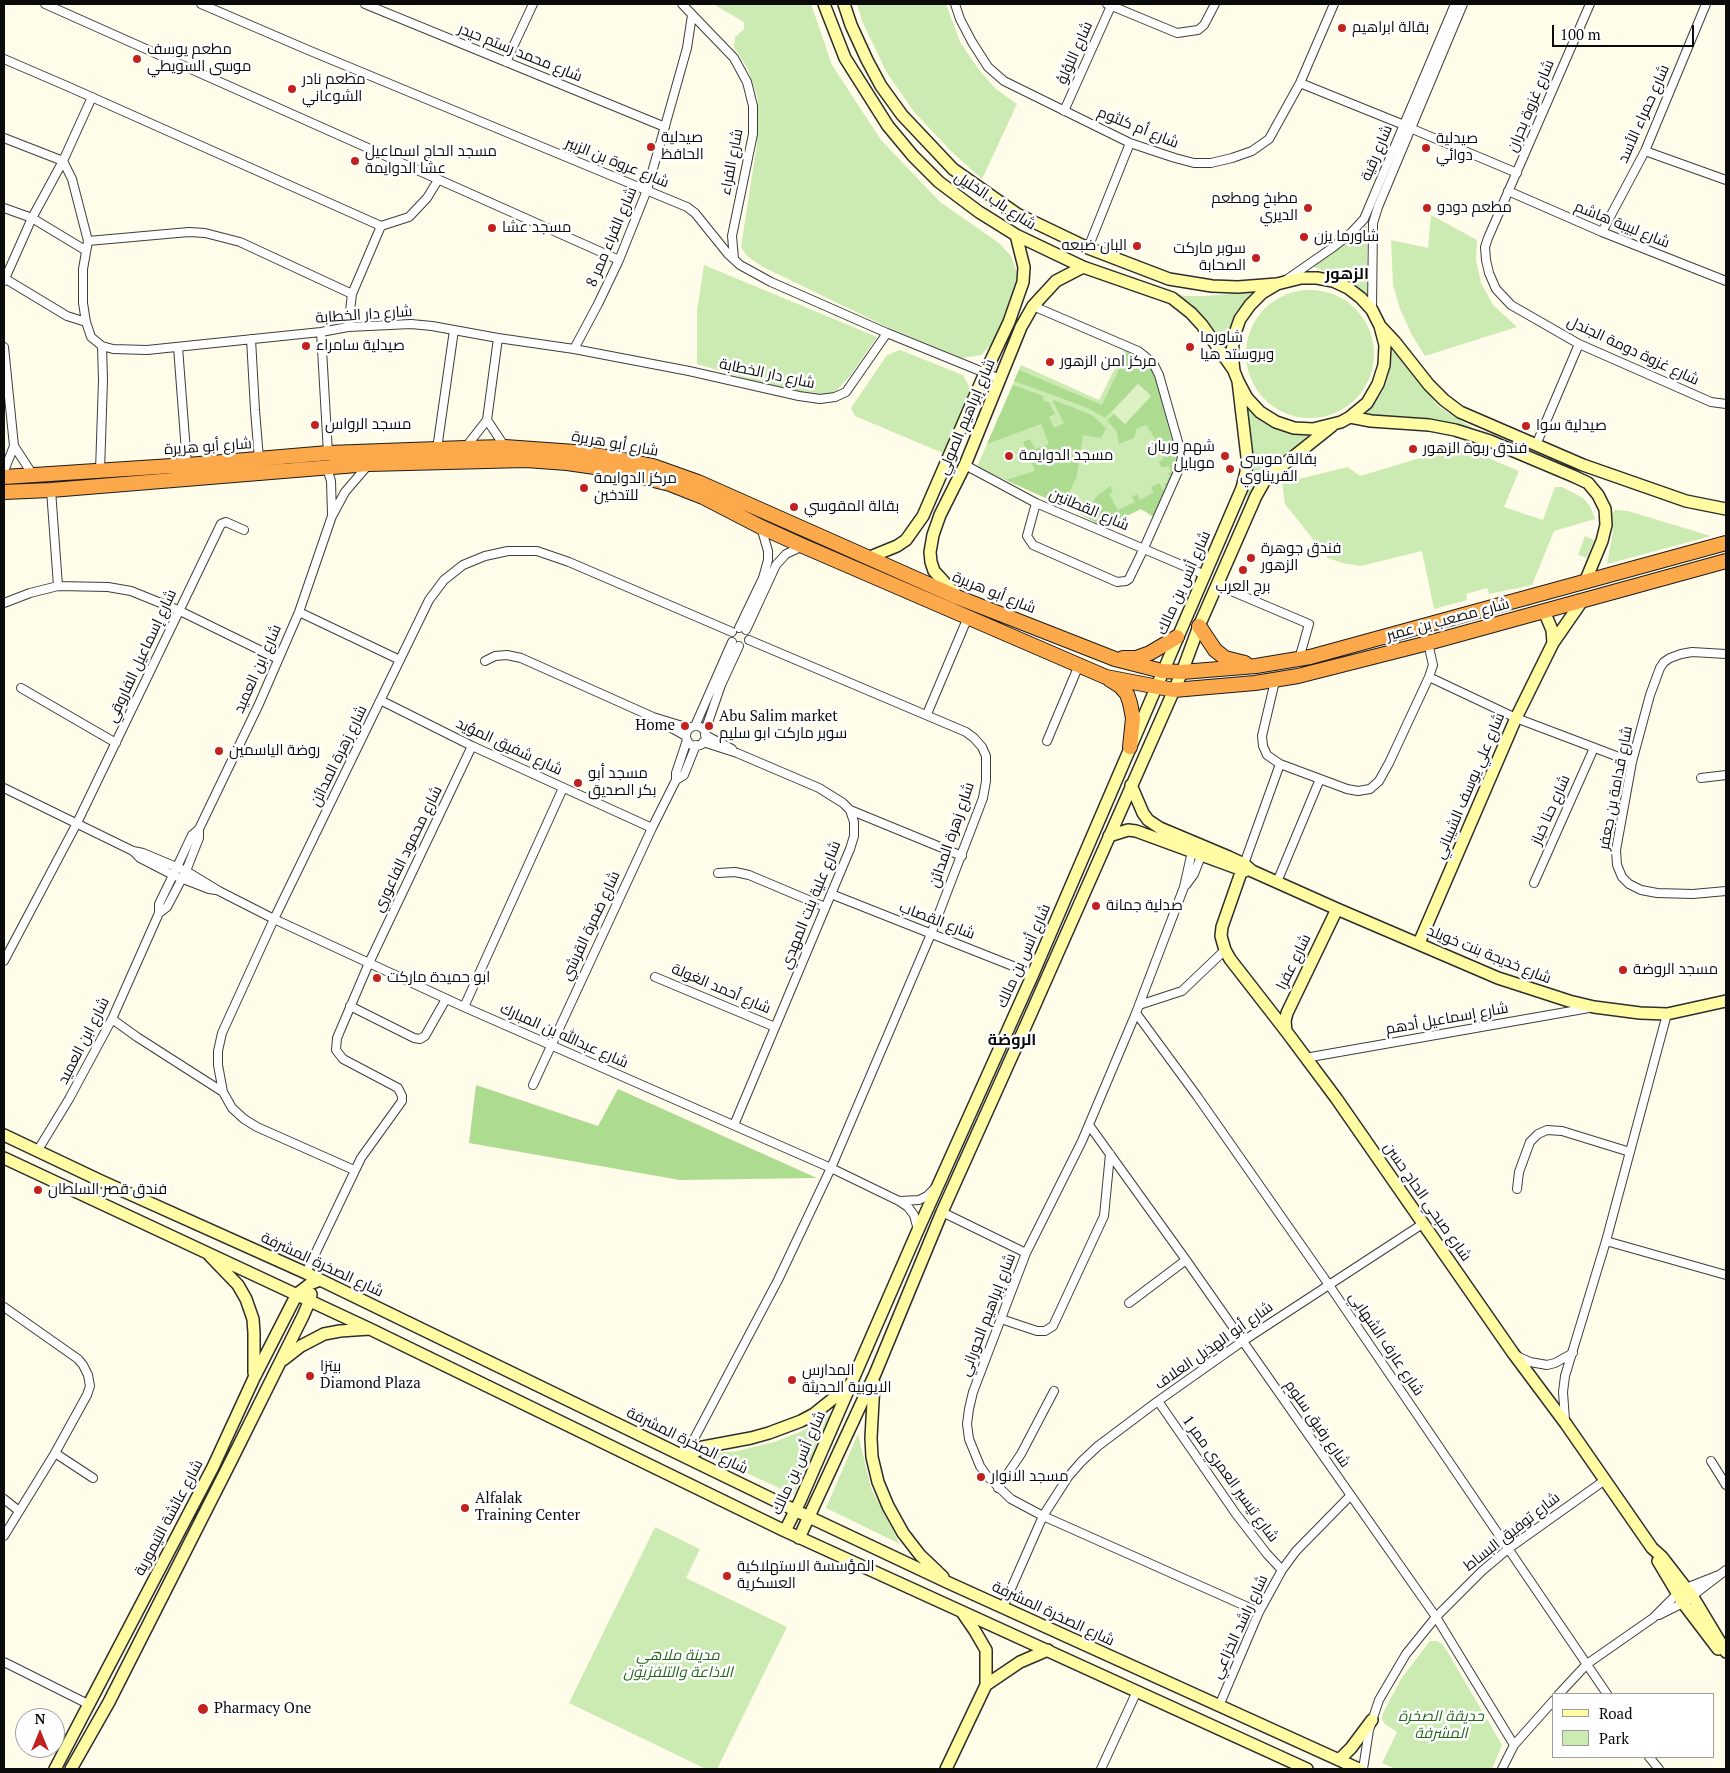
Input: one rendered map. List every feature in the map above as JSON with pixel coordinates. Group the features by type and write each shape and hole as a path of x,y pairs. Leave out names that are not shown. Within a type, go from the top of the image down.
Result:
{"highway":[{"name":"شارع أبو هريرة","path":"4,477 328,453 505,447 575,452 653,466 698,482 957,597 1115,658 1162,671 1182,672"},
{"path":"252,475 255,459"},
{"name":"شارع أبو هريرة","path":"4,492 252,475 368,464 526,460 609,469 670,484 702,497 761,527 1106,677 1174,690"},
{"path":"228,461 228,476"},
{"name":"شارع مصعب بن عمير","path":"1182,672 1256,666 1299,659 1402,633 1726,543"},
{"name":"شارع مصعب بن عمير","path":"1174,690 1275,681 1428,643 1726,561"},
{"path":"1199,626 1214,650 1225,658 1256,666"},
{"path":"1115,658 1136,658 1150,653 1177,637"},
{"path":"1106,677 1120,686 1127,694 1132,718 1130,747"}],"main road":[{"name":"شارع باب الخليل","path":"824,4 845,58 888,126 913,156 940,182 978,212 1016,235 1083,267 1172,298 1191,313 1202,325 1236,376"},
{"name":"شارع باب الخليل","path":"844,4 851,25 881,86 902,115 953,169 1017,214 1088,248 1169,278 1188,283 1229,287 1281,282"},
{"name":"شارع إبراهيم الصولي","path":"870,557 897,546 906,540 915,530 923,516 984,373 1009,322 1023,282 1024,267 1016,235"},
{"name":"شارع إبراهيم الصولي","path":"957,597 934,571 931,562 930,552 940,515 965,465 1021,327 1032,306 1056,281 1083,267"},
{"path":"1301,278 1317,278 1333,281 1348,288 1372,310 1380,326 1385,345 1384,365 1378,384 1367,403 1350,417 1332,426 1313,429 1294,428 1276,422 1260,412 1247,398 1236,376 1232,353 1240,319 1256,299 1281,282 1301,278"},
{"path":"1380,326 1396,342 1429,386 1460,412 1536,445 1631,482 1686,500 1726,510"},
{"name":"شارع أنس بن مالك","path":"784,1531 796,1510 918,1230 1033,974 1242,488 1247,457 1236,376"},
{"path":"1350,417 1371,421 1429,425 1455,430 1490,441 1588,483 1598,495 1605,509 1606,525 1602,541 1585,582"},
{"name":"شارع أنس بن مالك","path":"799,1538 875,1374 942,1212 1182,672 1199,626 1256,496 1264,482 1286,461 1332,426"},
{"name":"شارع علي يوسف الشيباني","path":"1419,943 1516,718 1553,643 1582,601"},
{"path":"1544,611 1550,621 1553,643"},
{"name":"شارع خديجة بنت خويلد","path":"1131,785 1148,820 1198,850"},
{"name":"شارع خديجة بنت خويلد","path":"1109,836 1128,830 1136,831 1198,850 1246,868 1498,978 1537,992 1594,1007 1640,1013 1667,1014 1726,1001"},
{"name":"شارع صبحي الحاج حسن","path":"1246,868 1222,927 1225,950 1230,959 1286,1031 1424,1223 1513,1353 1566,1424 1652,1548 1662,1557 1717,1648 1726,1656"},
{"name":"شارع عفرا","path":"1286,1031 1287,1013 1337,909"},
{"name":"شارع الصخرة المشرفة","path":"4,1135 686,1456 809,1517 950,1583 1359,1769"},
{"path":"4,1158 310,1300 784,1531 1048,1650 1294,1765 1307,1769"},
{"path":"203,1250 238,1285 246,1298 253,1320 254,1378"},
{"name":"شارع عائشة التيمورية","path":"55,1769 213,1467 254,1378 297,1294 312,1279"},
{"name":"شارع عائشة التيمورية","path":"71,1769 109,1702 280,1362 310,1300 312,1279"},
{"path":"280,1362 301,1346 324,1334 370,1329"},
{"path":"875,1374 871,1438 872,1457 878,1482 888,1506 903,1533 920,1555 950,1583"},
{"path":"686,1456 703,1447 751,1438 801,1420 814,1414 851,1384"},
{"name":"شارع صبحي الحاج حسن","path":"1685,1596 1726,1652"},
{"path":"946,1769 986,1686 986,1650 961,1611"},
{"path":"986,1686 1020,1662 1048,1650"},
{"path":"1339,1760 1351,1748 1372,1720"}],"street":[{"path":"45,4 619,260"},
{"name":"شارع عروة بن الزبير","path":"202,4 692,210 740,265 771,282 887,334 1000,379"},
{"name":"شارع محمد رستم حيدر","path":"365,4 665,127"},
{"path":"506,62 533,4"},
{"name":"شارع الفراء","path":"682,4 734,58 747,82 753,106 753,134 732,236 734,259"},
{"name":"شارع أم كلثوم","path":"955,4 960,19 972,42 988,67 1004,81 1130,143 1194,163 1211,163 1232,158 1252,151 1268,139 1300,83 1334,4"},
{"path":"1109,5 1177,33 1183,33 1198,30 1204,25 1215,4"},
{"name":"شارع رقية","path":"1372,310 1373,223 1407,126 1455,4"},
{"name":"شارع رقية","path":"1281,282 1332,248 1364,219 1463,4"},
{"name":"شارع غزوة بحران","path":"1508,191 1590,4"},
{"name":"شارع حمراء الأسد","path":"1602,232 1645,151 1706,4"},
{"name":"شارع اللؤلؤ","path":"1064,112 1109,5"},
{"name":"شارع الفراء ممر 8","path":"574,349 619,260 647,190 686,48 692,15"},
{"path":"4,59 381,226 409,217 427,198 438,180"},
{"path":"1300,83 1517,173"},
{"path":"86,322 67,316 4,279 32,218 63,161 92,97"},
{"path":"4,138 63,161 72,179 88,241 83,268 83,303 86,322 91,337 102,346 103,380 100,470"},
{"path":"1088,248 1130,143"},
{"path":"1645,151 1726,180"},
{"name":"شارع لبيبة هاشم","path":"1508,191 1602,232 1726,281"},
{"name":"شارع غزوة دومة الجندل","path":"1508,191 1485,247 1486,260 1492,282 1499,293 1511,305 1579,344 1712,402 1726,404"},
{"path":"4,208 32,218 86,250"},
{"path":"348,327 352,294 381,226"},
{"path":"88,241 205,232 240,242 352,294"},
{"path":"1032,306 1138,351 1154,365 1159,375 1182,456 1180,467 1129,579 1117,582 1033,545 1027,536 1036,503"},
{"name":"شارع دار الخطابة","path":"102,346 113,349 147,350 321,332 348,327 411,324 574,349 820,399 835,397 846,392 887,334"},
{"path":"437,449 454,330"},
{"path":"321,332 328,453"},
{"path":"465,448 487,420 498,338"},
{"path":"251,339 255,410 255,459"},
{"path":"1536,445 1579,344"},
{"path":"4,347 14,446 33,475"},
{"path":"178,347 186,465"},
{"path":"487,420 505,447"},
{"path":"4,470 14,446"},
{"name":"شارع ابن العميد","path":"38,1150 69,1099 112,1019 173,875 192,835 199,829 259,704 299,612 332,516 345,492 368,464"},
{"name":"شارع القطانين","path":"965,465 1036,503 1205,575"},
{"name":"شارع ابن العميد","path":"327,468 332,494 332,516"},
{"path":"50,490 58,586"},
{"name":"شارع إسماعيل الفاروقي","path":"4,961 116,743 178,610 222,522 244,530"},
{"path":"739,630 763,578 768,560 768,551 761,527"},
{"path":"739,630 749,636 749,640 744,646 736,644 731,638 739,630 776,565 786,554 804,546"},
{"name":"شارع زهرة المدائن","path":"354,1170 257,1127 232,1108 223,1092 218,1065 222,1033 274,920 382,701 429,600 444,580 463,565 485,556 508,551 537,551 739,630"},
{"path":"1217,585 1309,624 1299,659"},
{"path":"4,603 30,593 58,586 108,587 131,591 178,610 278,659"},
{"path":"299,612 400,660"},
{"path":"927,714 968,617"},
{"name":"شارع زهرة المدائن","path":"686,1456 778,1280 831,1168 931,934 962,856 983,798 987,766 986,756 978,742 966,732 749,640"},
{"path":"1275,681 1262,736 1263,746 1267,755 1280,764 1347,789 1370,789 1379,781 1430,677 1433,665 1428,643"},
{"name":"شارع ضمرة القرشي","path":"533,1085 676,780 676,773 689,732 736,644"},
{"name":"شارع ضمرة القرشي","path":"676,780 684,775 702,738 736,644"},
{"name":"شارع قدامة بن جعفر","path":"1726,654 1692,652 1681,654 1664,662 1650,695 1632,762 1616,850 1617,865 1622,877 1640,890 1657,893 1694,894 1726,891"},
{"path":"485,661 507,654 521,658 689,732 702,728 702,738"},
{"path":"1047,741 1079,665"},
{"path":"1430,677 1516,718 1632,762"},
{"path":"22,688 116,743"},
{"name":"شارع شفيق المؤيد","path":"382,701 472,746 652,828"},
{"path":"689,732 692,745 702,738"},
{"path":"702,738 819,788 834,796 850,810 962,856"},
{"name":"شارع محمود الفاعوري","path":"368,963 472,746"},
{"name":"شارع حنا خباز","path":"1534,883 1594,748"},
{"path":"1246,868 1280,764"},
{"path":"1701,778 1726,775"},
{"path":"1278,882 1320,779"},
{"name":"شارع عبدالله بن المبارك","path":"4,788 133,852 140,858 173,875 219,891"},
{"path":"464,1007 563,788"},
{"name":"شارع علية بنت المهدي","path":"734,1125 850,849 854,836 854,822 850,810"},
{"name":"شارع ابن العميد","path":"158,913 167,907 186,871 199,838 199,829"},
{"name":"شارع إبراهيم الحوراني","path":"1198,850 1140,1004 1089,1125 1026,1253 973,1392 968,1424 971,1445 980,1466 986,1476 1011,1499 1043,1516 1258,1612"},
{"name":"شارع عبدالله بن المبارك","path":"133,852 143,853 186,871 274,920 446,999 831,1168 908,1207 914,1215 918,1230"},
{"path":"718,873 735,872 749,875 825,907"},
{"name":"شارع القصاب","path":"832,894 1033,974"},
{"path":"1140,1004 1182,991 1225,950"},
{"path":"312,1279 354,1170 368,1146 402,1100 398,1088 343,1059 339,1055 336,1044 368,963"},
{"name":"شارع أحمد الغولة","path":"655,977 776,1027"},
{"path":"350,1006 414,1038 420,1039 425,1036 446,999"},
{"name":"شارع إسماعيل أدهم","path":"1305,1058 1594,1007"},
{"name":"شارع عارف الشهابي","path":"1136,1013 1329,1284 1606,1693"},
{"path":"1566,1424 1563,1392 1566,1376 1606,1241 1667,1014"},
{"path":"112,1019 223,1092"},
{"name":"شارع رفيق سلوم","path":"1089,1125 1436,1617 1514,1745"},
{"path":"1517,1189 1519,1172 1530,1142 1538,1134 1547,1130 1562,1131 1630,1152"},
{"path":"1001,1319 1037,1331 1045,1331 1053,1326 1104,1216 1110,1154"},
{"path":"899,1201 919,1200 927,1196 938,1185"},
{"path":"942,1212 1026,1253"},
{"name":"شارع أبو الهذيل العلاف","path":"1003,1607 1043,1516 1068,1477 1098,1446 1243,1341 1424,1223"},
{"path":"1606,1241 1726,1275"},
{"path":"1130,1303 1186,1260"},
{"path":"4,1309 78,1359 88,1375 90,1386 87,1395 55,1453 4,1536"},
{"path":"1513,1353 1530,1362 1547,1365 1555,1363 1573,1353"},
{"path":"998,1488 1021,1454 1054,1391"},
{"name":"شارع تيسير العمري ممر 1","path":"1158,1401 1242,1522 1282,1570"},
{"path":"55,1453 93,1478"},
{"path":"1711,1461 1726,1485"},
{"name":"شارع توفيق البساط","path":"1363,1769 1367,1740 1379,1700 1406,1654 1436,1617 1482,1571 1508,1549 1604,1480"},
{"name":"شارع راشد الخزاعي","path":"1219,1706 1258,1612 1282,1570 1296,1551 1350,1496"},
{"path":"4,1499 19,1511"},
{"path":"1560,1693 1587,1664 1726,1570"},
{"path":"4,1662 88,1704"},
{"path":"1101,1769 1137,1691"},
{"path":"1502,1769 1514,1745 1552,1702"},
{"path":"1650,1758 1658,1769"}],"green space":[{"path":"713,4 811,4 832,65 881,140 940,202 999,243 1011,256 1018,275 1010,303 992,344 981,355 962,358 885,326 763,267 747,256 741,247 757,144 758,99 747,67 734,47 735,37 744,29 744,22"},
{"path":"857,4 946,4 960,42 979,70 996,89 1017,104 982,179 952,152 915,113 887,73 862,21"},
{"path":"1431,215 1477,240 1476,260 1481,283 1493,305 1517,327 1425,356 1412,335 1400,309 1393,285 1391,240 1428,248"},
{"path":"1367,225 1368,295 1351,282 1312,266"},
{"path":"704,265 877,337 850,376 834,393 817,395 774,387 697,364 697,311"},
{"path":"1310,290 1334,295 1355,309 1369,330 1374,354 1369,378 1355,399 1334,413 1310,418 1286,413 1265,399 1251,378 1246,354 1251,330 1265,309 1286,295"},
{"path":"1255,292 1245,305 1227,354 1207,322 1189,303 1174,293 1185,296 1205,296"},
{"path":"1388,343 1438,406 1474,429 1435,421 1364,417 1383,391 1388,377"},
{"path":"1126,346 1162,373 1178,462 1154,517 1141,509 1104,527 1072,510 977,467 1021,365 1099,400"},
{"path":"900,350 963,375 969,386 969,398 945,454 855,416 851,408 887,355"},
{"path":"1127,352 1151,369 1159,386 1177,465 1154,517 1141,509 1104,527 1084,516 1096,497 1110,486 1113,492 1109,494 1118,510 1135,502 1132,497 1137,494 1140,500 1154,492 1151,487 1159,483 1163,490 1166,488 1164,484 1168,482 1167,479 1170,477 1168,473 1171,472 1169,466 1162,468 1159,462 1164,458 1160,449 1152,449 1149,443 1156,440 1146,425 1137,428 1134,438 1119,444 1117,432 1107,420 1114,414 1125,424 1151,396 1138,384 1105,418 1088,408 1014,381 1019,370 1102,405"},
{"path":"1138,384 1151,396 1125,424 1112,412"},
{"path":"1013,385 1043,396 1044,401 1049,402 1055,414 1049,417 1054,428 1064,423 1053,400 1085,412 1106,428 1101,438 1083,435 1077,476 1063,506 1006,480 1035,471 1023,442 1030,439 1035,449 1049,444 1041,424 987,444"},
{"path":"1246,406 1261,421 1279,430 1290,433 1315,434 1267,475 1246,503 1253,456"},
{"path":"1460,446 1519,471 1504,507 1543,520 1555,487 1562,487 1583,498 1590,506 1595,519 1554,531 1532,585 1489,594 1487,588 1466,594 1467,600 1434,609 1422,551 1361,566 1342,563 1328,558 1285,504 1282,483 1348,467 1360,476"},
{"path":"1615,510 1628,511 1711,536 1607,564 1613,531 1612,514"},
{"path":"1585,536 1594,540 1587,558 1578,555"},
{"path":"476,1085 598,1126 618,1089 817,1178 680,1180 469,1143"},
{"path":"831,1415 794,1495 706,1454 737,1451 774,1442 800,1432"},
{"path":"858,1434 871,1488 900,1544 826,1508"},
{"name":"مدينة ملاهي الاذاعة والتلفزيون","path":"655,1527 700,1549 686,1578 787,1627 717,1769 706,1769 569,1703"},
{"name":"حديقة الصخرة المشرفة","path":"1430,1641 1437,1641 1447,1651 1502,1745 1492,1769 1396,1769 1382,1763 1397,1732 1385,1724 1382,1719 1383,1713 1401,1679"}],"place":[{"name":"بقالة ابراهيم","path":"1342,28"},
{"name":"مطعم يوسف موسى السويطي","path":"137,59"},
{"name":"مطعم نادر الشوعاني","path":"292,89"},
{"name":"صيدلية الحافظ","path":"651,147"},
{"name":"صيدلية دوائي","path":"1426,148"},
{"name":"مسجد الحاج اسماعيل عشا الدوايمة","path":"355,161"},
{"name":"مطبخ ومطعم الديري","path":"1308,208"},
{"name":"مطعم دودو","path":"1427,208"},
{"name":"مسجد عشا","path":"492,228"},
{"name":"شاورما يزن","path":"1304,237"},
{"name":"البان ضبعه","path":"1137,246"},
{"name":"سوبر ماركت الصحابة","path":"1256,258"},
{"name":"صيدلية سامراء","path":"306,346"},
{"name":"شاورما وبروستد هيا","path":"1190,347"},
{"name":"مركز امن الزهور","path":"1050,362"},
{"name":"مسجد الرواس","path":"315,425"},
{"name":"صيدلية سوا","path":"1526,426"},
{"name":"فندق ربوة الزهور","path":"1413,449"},
{"name":"مسجد الدوايمة","path":"1009,456"},
{"name":"شهم وريان موبايل","path":"1225,456"},
{"name":"بقالة موسى القريناوي","path":"1230,469"},
{"name":"مركز الدوايمة للتدخين","path":"584,488"},
{"name":"بقالة المقوسي","path":"794,507"},
{"name":"فندق جوهرة الزهور","path":"1251,558"},
{"name":"برج العرب","path":"1243,570"},
{"name":"Home","path":"685,726"},
{"name":"Abu Salim market سوبر ماركت ابو سليم","path":"709,726"},
{"name":"روضة الياسمين","path":"219,751"},
{"name":"مسجد أبو بكر الصديق","path":"578,783"},
{"name":"صدلية جمانة","path":"1096,906"},
{"name":"مسجد الروضة","path":"1623,970"},
{"name":"ابو حميدة ماركت","path":"377,978"},
{"name":"فندق قصر السلطان","path":"38,1190"},
{"name":"بيتزا Diamond Plaza","path":"310,1376"},
{"name":"المدارس الايوبية الحديثة","path":"792,1380"},
{"name":"مسجد الانوار","path":"981,1477"},
{"name":"Alfalak Training Center","path":"465,1508"},
{"name":"المؤسسة الاستهلاكية العسكرية","path":"727,1576"},
{"name":"Pharmacy One","path":"203,1709"}],"district":[{"name":"الزهور","path":"1347,274"},
{"name":"الروضة","path":"1012,1040"}]}
